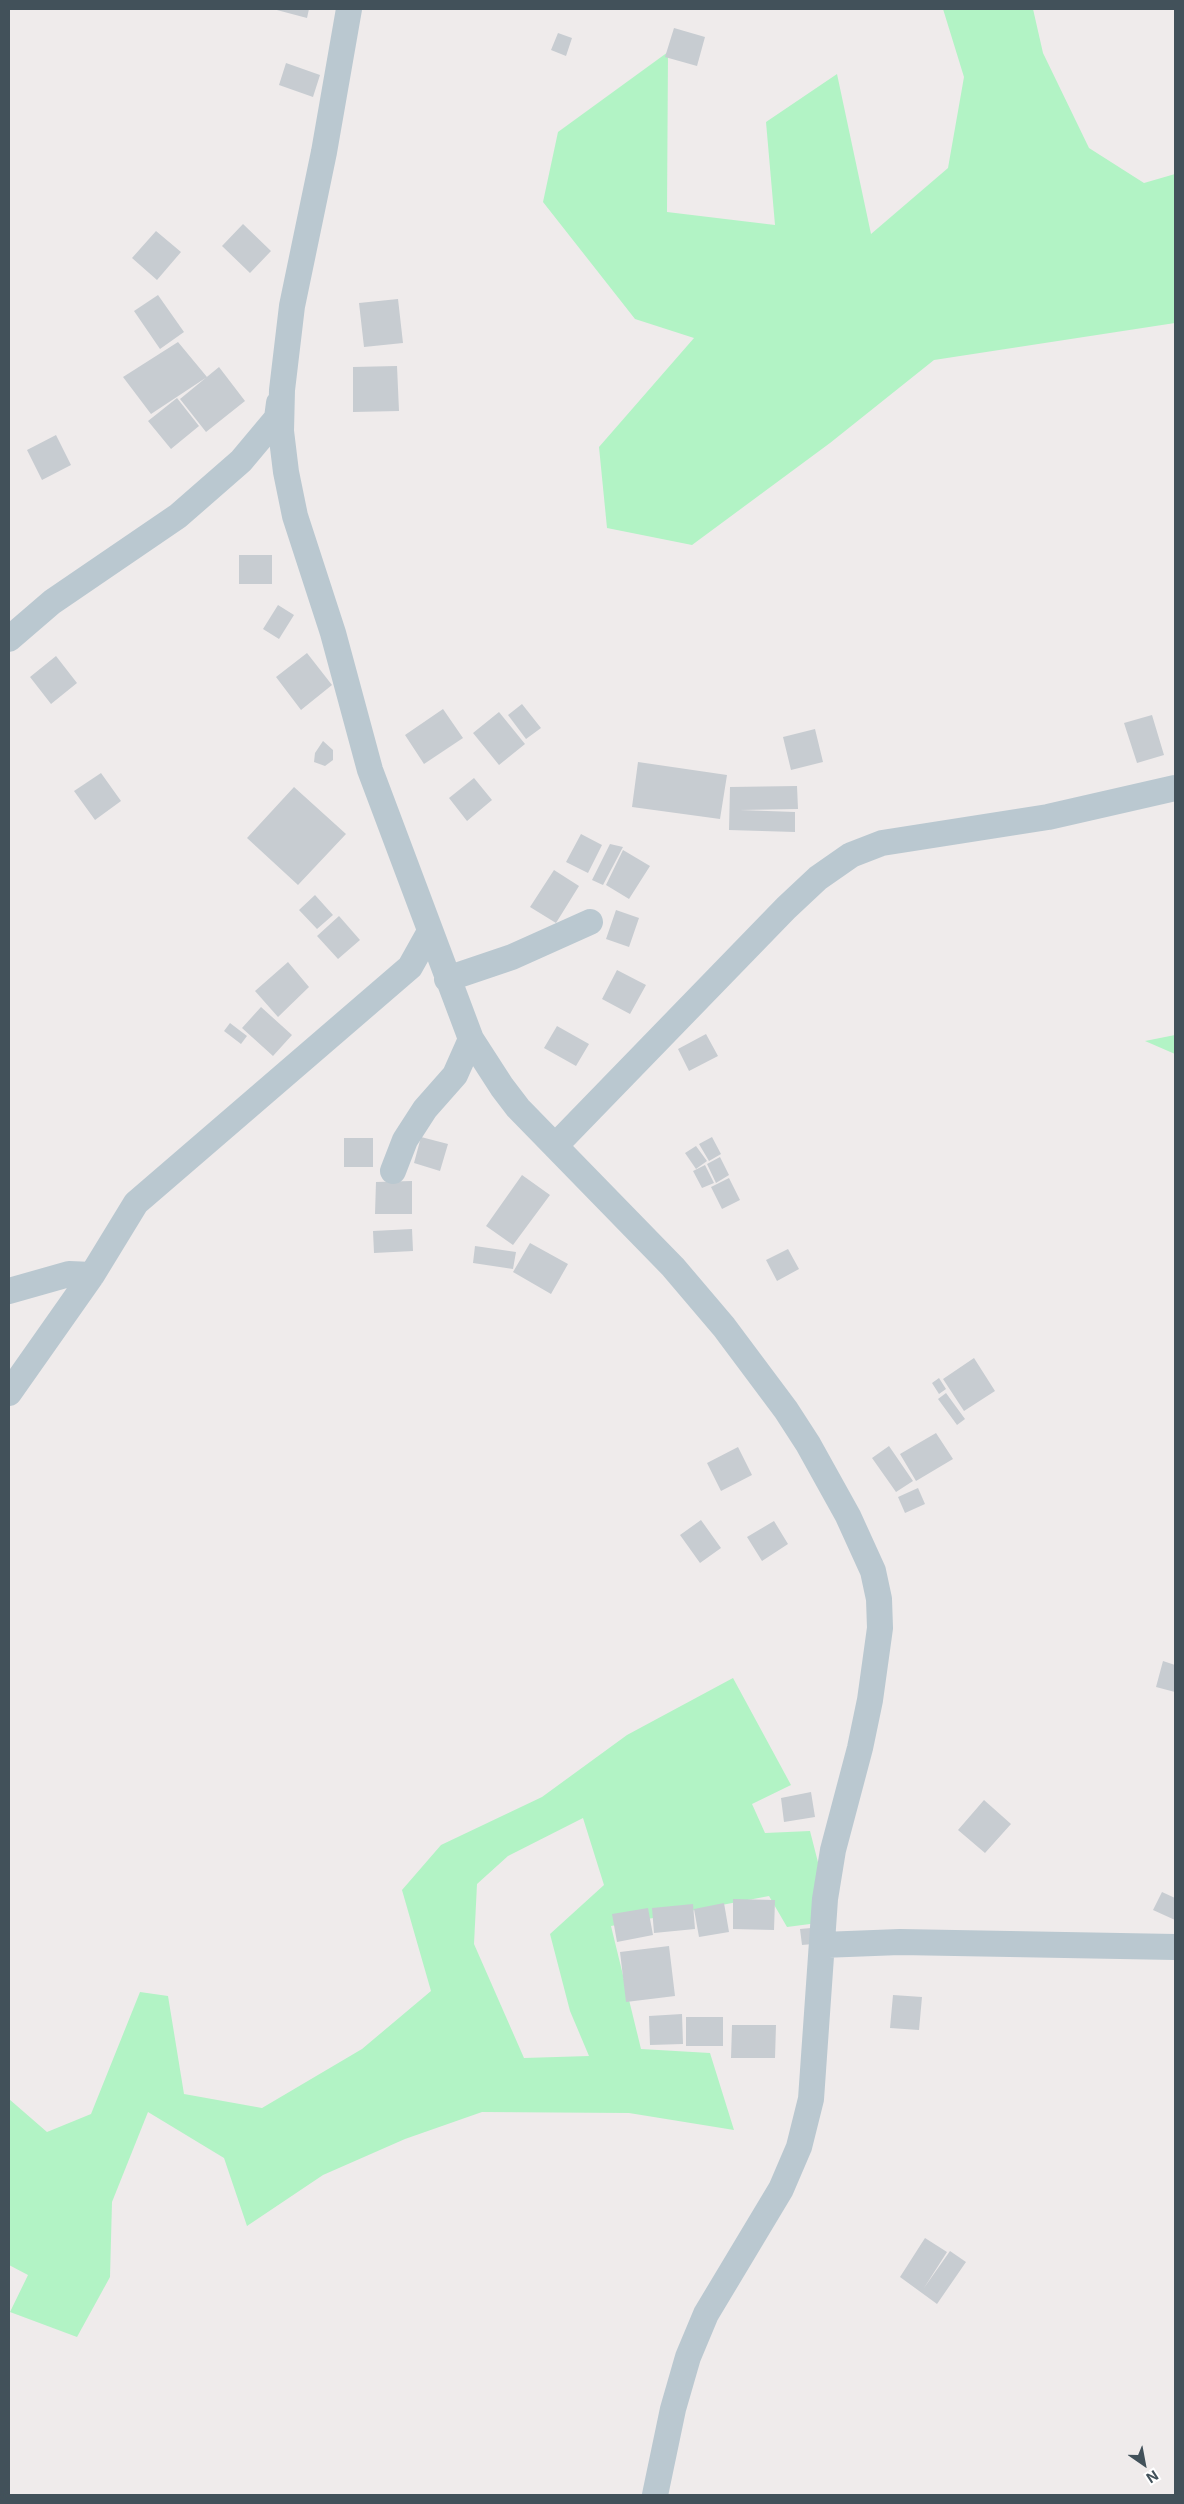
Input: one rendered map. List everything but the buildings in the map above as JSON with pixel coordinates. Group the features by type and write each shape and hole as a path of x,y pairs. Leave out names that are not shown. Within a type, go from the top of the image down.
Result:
{"street":[{"path":"9,639 52,602 178,516 241,461 277,418 292,306 324,152 349,9"},
{"path":"282,390 281,431 286,472 295,516 333,634 370,770 429,933 471,1040 513,1101 672,1267 757,1370 808,1444 848,1516 873,1572 879,1600 880,1628 876,1661 860,1748 833,1850 825,1899 811,2100 799,2147 781,2189 706,2314 692,2348 673,2409 655,2495"},
{"path":"556,1145 786,908 818,878 851,855 882,843 1048,817 1175,788"},
{"path":"447,979 512,957 590,922"},
{"path":"9,1392 92,1275 136,1203 410,967 429,933"},
{"path":"393,1171 405,1140 425,1109 455,1075 471,1040"},
{"path":"9,1291 69,1274 92,1275"},
{"path":"822,1944 900,1942 1175,1947"}],"green space":[{"path":"943,9 1033,9 1043,53 1089,148 1144,183 1175,174 1175,323 934,360 830,443 692,545 607,528 599,447 694,338 635,319 543,202 558,132 668,52 667,212 775,225 766,122 837,74 871,234 948,168 964,77"},
{"path":"1175,1035 1175,1054 1145,1041"},
{"path":"733,1678 791,1785 752,1804 765,1833 810,1831 833,1921 787,1927 769,1896 611,1926 641,2049 710,2053 734,2130 629,2113 482,2112 405,2139 323,2175 247,2226 224,2158 148,2112 112,2202 110,2277 77,2337 10,2312 28,2275 9,2265 9,2099 47,2132 91,2114 140,1992 168,1996 184,2094 262,2108 362,2049 431,1991 402,1890 441,1845 542,1797 627,1735","holes":["583,1818 604,1885 550,1934 570,2011 589,2056 524,2058 474,1944 477,1884 508,1856"]}]}
